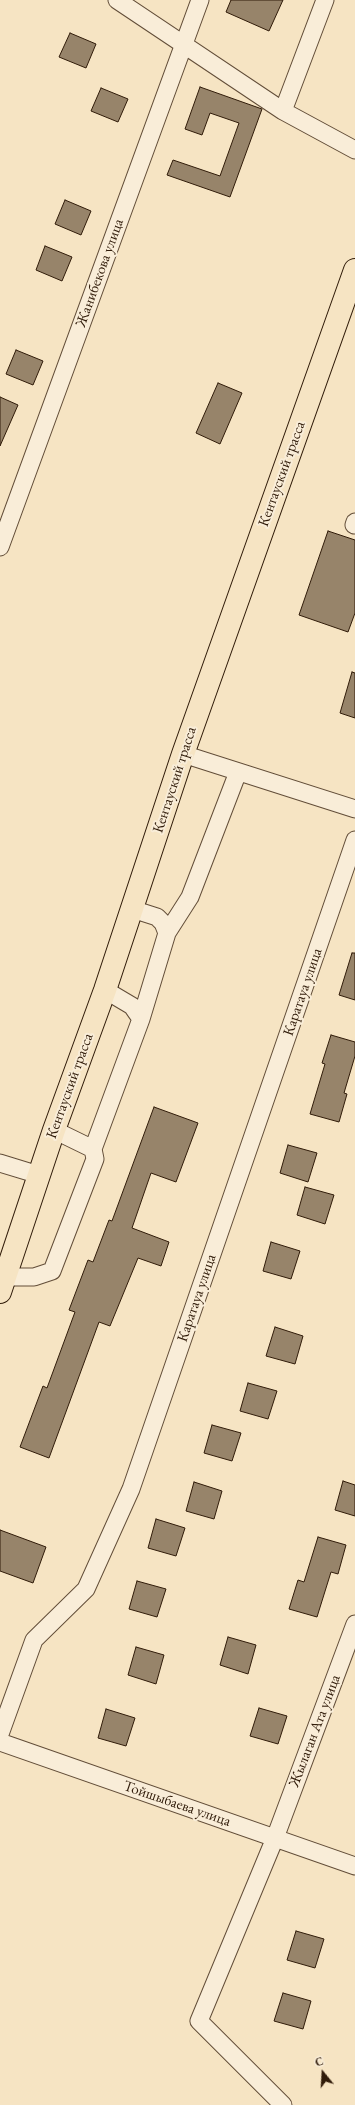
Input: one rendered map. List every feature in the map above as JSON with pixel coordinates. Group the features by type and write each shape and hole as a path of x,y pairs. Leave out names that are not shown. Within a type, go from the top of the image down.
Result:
{"main road":[{"name":"Кентауский трасса","path":"3,1284 54,1130 105,990 183,754 355,270"}],"street":[{"path":"117,0 283,110 355,150"},
{"name":"Жанибекова улица","path":"0,547 200,0"},
{"path":"283,110 325,0"},
{"path":"183,754 355,809"},
{"path":"3,1284 44,1275 52,1271 95,1159 93,1149 141,1019 167,933 190,897 238,772"},
{"name":"Каратауа улица","path":"0,1734 34,1640 86,1589 131,1489 355,840"},
{"path":"132,909 157,917 163,923 167,933"},
{"path":"105,990 132,1006 141,1019"},
{"path":"54,1130 93,1149"},
{"path":"0,1164 39,1176"},
{"name":"Жылаган Ата улица","path":"283,2105 199,2021 275,1838 355,1624"},
{"name":"Тойшыбаева улица","path":"0,1742 355,1866"}],"building":[{"path":"231,0 283,0 269,31 226,12"},
{"path":"70,33 96,44 86,68 59,57"},
{"path":"200,87 262,109 230,197 167,175 173,160 220,176 239,123 210,113 202,135 185,129"},
{"path":"101,88 128,99 118,122 91,111"},
{"path":"65,200 91,211 81,235 55,224"},
{"path":"45,246 72,257 62,281 36,270"},
{"path":"16,350 43,361 33,385 6,374"},
{"path":"218,383 242,393 220,444 196,433"},
{"path":"0,397 18,405 0,446"},
{"path":"328,531 355,540 355,613 348,632 299,615"},
{"path":"352,672 355,673 355,718 340,713"},
{"path":"352,953 355,953 355,1000 339,995"},
{"path":"331,1035 355,1042 355,1056 344,1093 347,1094 339,1122 310,1114 325,1064 322,1063"},
{"path":"154,1107 198,1123 176,1182 151,1173 132,1228 169,1242 161,1266 138,1258 110,1326 99,1322 49,1458 20,1447 43,1386 47,1388 75,1312 69,1310 88,1260 93,1262 109,1220 112,1221"},
{"path":"288,1145 317,1153 308,1182 280,1173"},
{"path":"305,1187 334,1195 325,1224 297,1215"},
{"path":"271,1242 300,1251 291,1279 263,1271"},
{"path":"275,1327 303,1336 295,1364 266,1356"},
{"path":"248,1383 277,1391 268,1419 240,1411"},
{"path":"212,1425 241,1433 232,1461 204,1453"},
{"path":"343,1481 355,1485 355,1516 335,1510"},
{"path":"194,1482 222,1491 214,1519 186,1511"},
{"path":"156,1519 185,1528 176,1556 148,1548"},
{"path":"0,1530 46,1547 33,1583 0,1571"},
{"path":"318,1537 346,1545 338,1574 331,1572 317,1617 289,1609 298,1580 304,1582"},
{"path":"137,1581 166,1589 157,1617 129,1609"},
{"path":"228,1637 256,1645 248,1674 220,1665"},
{"path":"136,1647 164,1655 156,1684 128,1675"},
{"path":"259,1708 287,1716 278,1744 250,1736"},
{"path":"106,1709 135,1718 126,1746 98,1738"},
{"path":"296,1931 324,1939 315,1968 287,1960"},
{"path":"283,1993 311,2001 303,2029 274,2021"}]}
